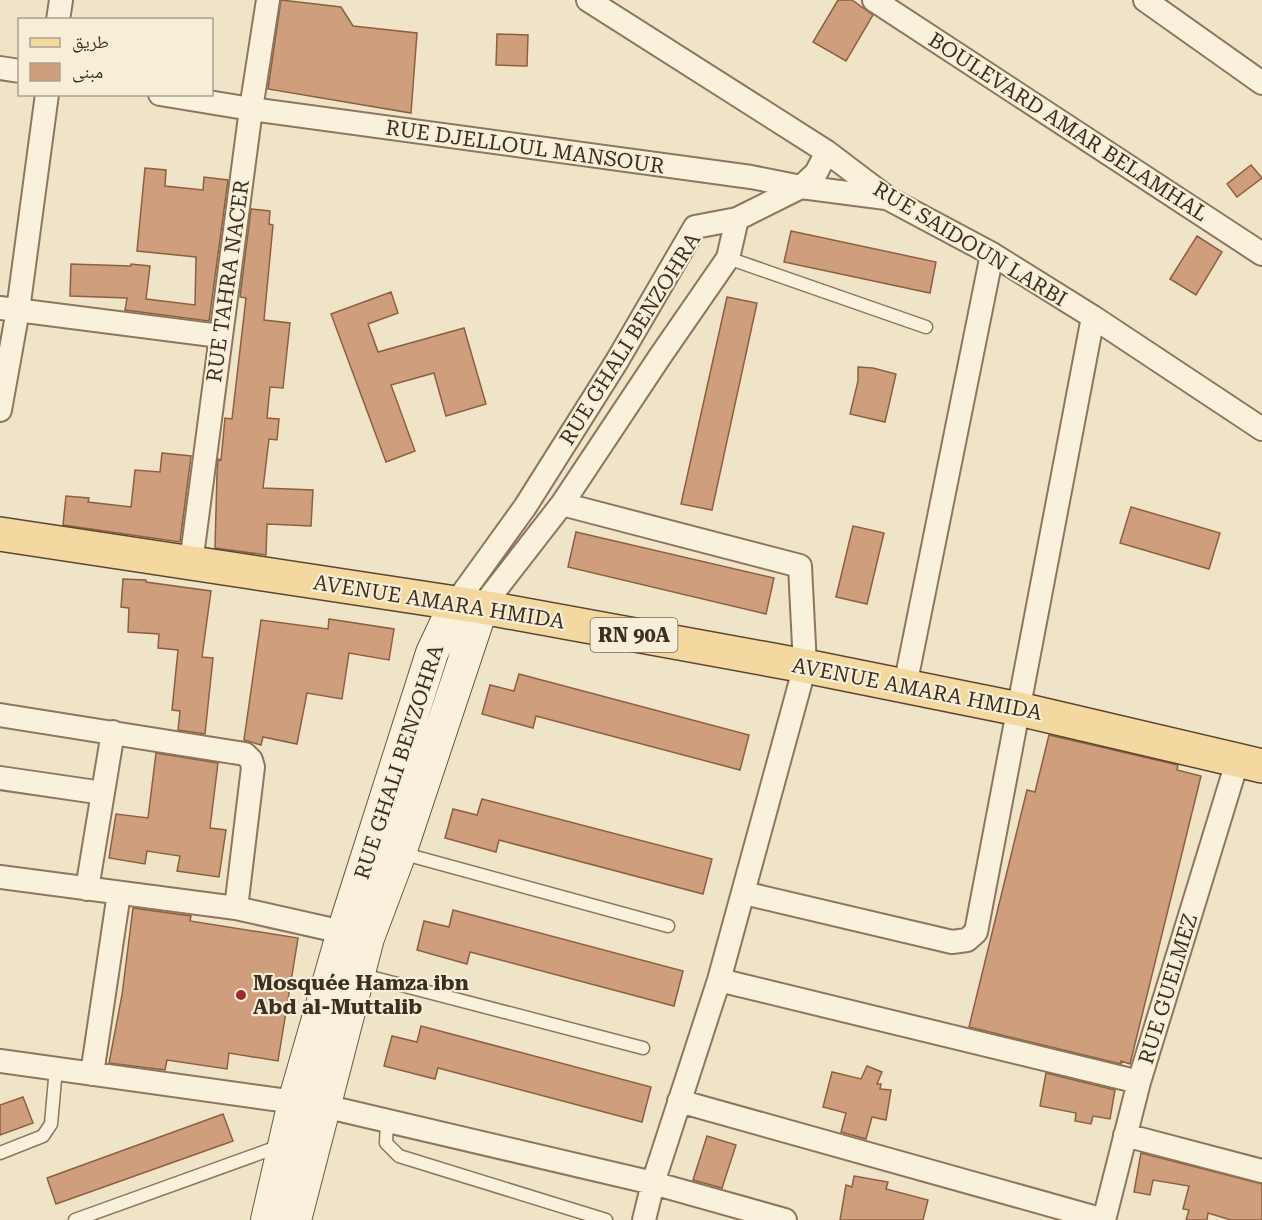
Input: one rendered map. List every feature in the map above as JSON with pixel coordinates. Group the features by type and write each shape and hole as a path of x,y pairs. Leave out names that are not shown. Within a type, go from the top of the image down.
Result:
{"main road":[{"name":"AVENUE AMARA HMIDA","path":"0,534 468,606 805,666 1019,709 1250,763"},
{"name":"RUE GHALI BENZOHRA","path":"267,1220 285,1144 309,1104 358,974 355,935 400,853 468,606"},
{"name":"RUE GHALI BENZOHRA","path":"295,1220 309,1104 432,653 468,606"}],"street":[{"path":"58,18 61,0"},
{"name":"RUE TAHRA NACER","path":"191,563 220,336 268,0"},
{"name":"RUE SAIDOUN LARBI","path":"588,0 827,152 889,199 992,254 1093,317 1262,429"},
{"name":"BOULEVARD AMAR BELAMHAL","path":"874,0 1262,254"},
{"path":"1145,0 1262,83"},
{"path":"0,68 18,71"},
{"path":"0,410 9,309 46,96"},
{"name":"RUE DJELLOUL MANSOUR","path":"171,96 251,110 751,177 801,187 889,199"},
{"path":"801,187 816,173 827,152"},
{"name":"RUE GHALI BENZOHRA","path":"468,606 525,507 617,361 695,227 737,219 801,187"},
{"name":"RUE GHALI BENZOHRA","path":"468,606 562,504 728,258 737,219"},
{"path":"905,686 992,254"},
{"path":"9,309 220,336"},
{"path":"744,892 952,942 967,940 976,933 1093,317"},
{"path":"562,504 800,567 805,666 719,980 653,1184 644,1220"},
{"path":"0,715 245,754 252,760 253,767 236,908"},
{"path":"87,888 113,732"},
{"name":"RUE GUELMEZ","path":"1104,1220 1139,1082 1250,763"},
{"path":"0,778 103,794"},
{"path":"0,877 236,908 355,935"},
{"path":"92,1074 119,893"},
{"path":"719,980 1139,1082"},
{"path":"0,1060 309,1104 653,1184 785,1220"},
{"path":"679,1101 1104,1220"},
{"path":"1125,1136 1262,1171"}],"lane":[{"path":"728,258 926,327"},
{"path":"400,853 668,926"},
{"path":"358,974 643,1048"},
{"path":"0,1153 43,1136 51,1124 56,1068"},
{"path":"387,1121 386,1143 399,1156 606,1220"},
{"path":"75,1220 285,1144"}],"building":[{"path":"281,0 341,7 353,26 417,33 411,113 268,89"},
{"path":"838,0 852,0 873,15 846,61 813,42"},
{"path":"497,34 528,35 527,66 496,65"},
{"path":"1251,165 1262,178 1237,197 1227,184"},
{"path":"145,168 166,170 165,186 203,190 204,177 228,180 209,321 125,310 127,298 70,296 71,264 131,266 131,264 150,266 146,299 195,305 196,257 137,251"},
{"path":"251,209 270,211 269,224 273,225 264,320 290,323 283,388 270,387 267,418 279,419 277,440 269,439 263,488 313,490 311,526 267,524 266,555 215,548 218,459 221,460 225,418 232,419 246,298 240,297"},
{"path":"791,231 936,262 930,293 784,262"},
{"path":"1197,236 1222,252 1196,295 1170,279"},
{"path":"391,292 398,313 368,324 378,352 464,328 486,404 446,416 434,373 391,385 415,451 386,462 331,314"},
{"path":"727,297 757,303 712,510 681,504"},
{"path":"858,367 896,374 885,422 850,414 858,381"},
{"path":"162,453 191,456 180,542 63,525 66,496 89,498 88,502 131,507 135,470 160,472"},
{"path":"1131,507 1220,533 1209,569 1120,543"},
{"path":"853,526 884,533 867,604 836,597"},
{"path":"576,532 774,578 766,614 568,567"},
{"path":"123,579 146,580 146,582 211,591 202,657 213,658 205,734 178,730 180,711 172,710 178,650 158,648 159,634 128,632 129,608 121,607"},
{"path":"329,619 394,629 389,660 349,653 342,699 307,693 297,744 263,737 261,745 244,740 261,620 328,629"},
{"path":"519,674 749,735 740,770 536,716 533,728 482,714 490,685 514,691"},
{"path":"1049,735 1178,765 1177,770 1201,776 1130,1064 1121,1061 1121,1064 969,1027 1027,790 1035,792"},
{"path":"156,753 218,763 210,828 226,830 219,877 177,871 180,856 147,851 145,864 109,858 116,814 148,818"},
{"path":"482,799 712,859 703,894 499,840 496,852 445,838 453,809 477,815"},
{"path":"133,908 191,916 190,921 298,938 278,1061 229,1053 227,1069 167,1060 165,1070 109,1063 122,995"},
{"path":"453,910 683,971 674,1006 470,952 467,964 417,950 424,921 449,927"},
{"path":"421,1026 651,1087 642,1122 438,1068 435,1079 384,1066 392,1036 417,1042"},
{"path":"867,1066 882,1072 877,1084 881,1084 880,1089 891,1090 886,1120 872,1117 866,1139 841,1132 846,1113 823,1107 832,1072 861,1079"},
{"path":"1046,1073 1115,1090 1110,1119 1093,1116 1091,1124 1075,1121 1076,1113 1040,1106"},
{"path":"23,1097 33,1123 0,1135 0,1105"},
{"path":"223,1114 233,1141 56,1204 47,1178"},
{"path":"707,1136 736,1145 722,1188 693,1180"},
{"path":"1141,1153 1262,1184 1262,1220 1231,1220 1208,1213 1207,1220 1186,1220 1189,1210 1183,1209 1189,1186 1153,1180 1150,1195 1134,1192"},
{"path":"854,1176 888,1182 886,1189 928,1200 923,1220 840,1220 846,1185 852,1187"}],"place":[{"name":"Mosquée Hamza ibn Abd al-Muttalib","path":"241,995"}]}
